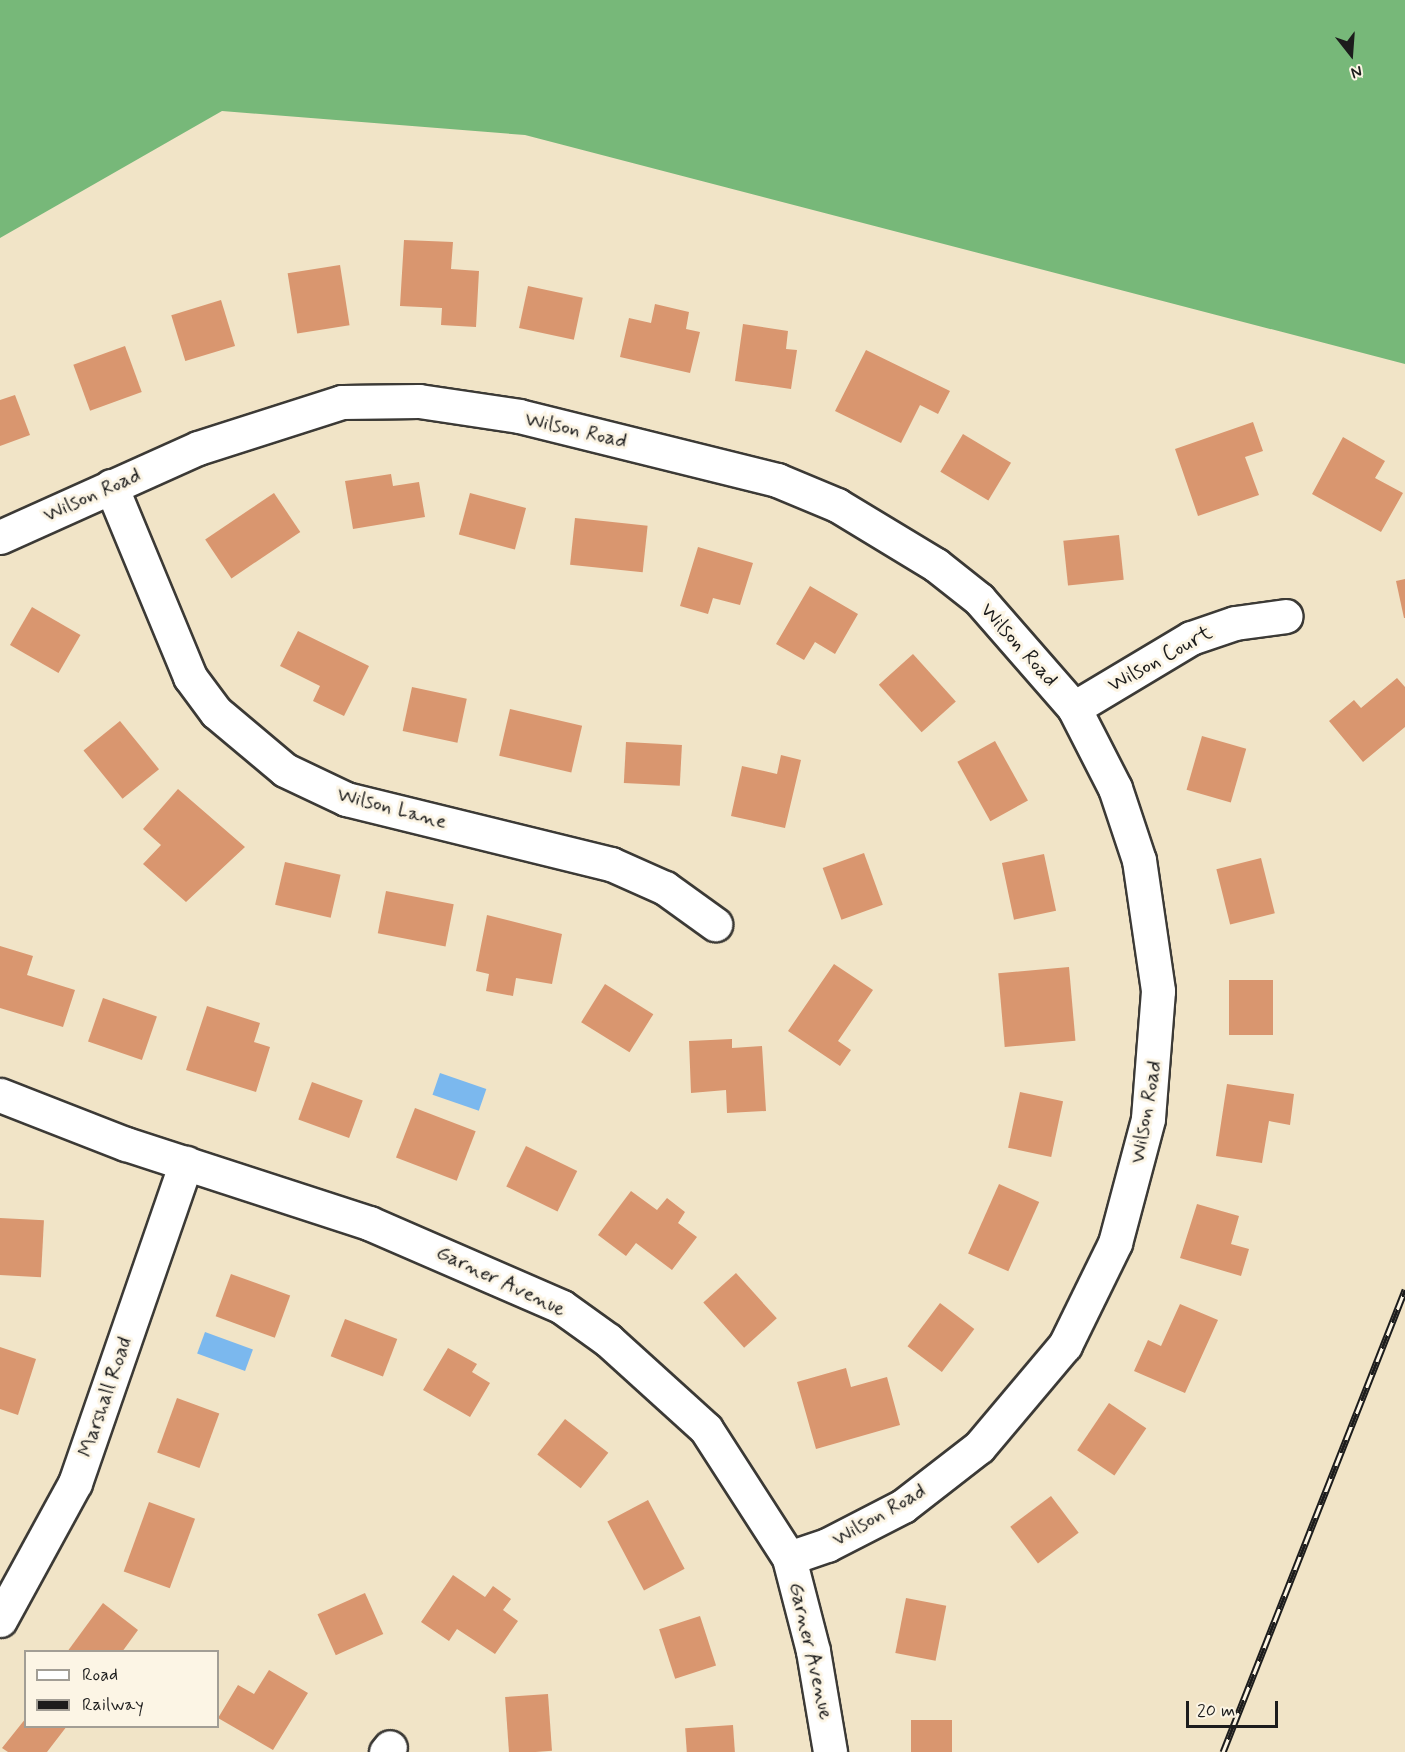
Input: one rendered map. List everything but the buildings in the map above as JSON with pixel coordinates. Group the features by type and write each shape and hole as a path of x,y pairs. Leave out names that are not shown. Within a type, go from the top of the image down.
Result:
{"street":[{"name":"Wilson Road","path":"0,537 111,486 251,428 342,402 378,399 519,416 679,453 777,480 837,505 936,565 987,607 1074,708 1115,788 1139,860 1158,991 1148,1119 1115,1243 1065,1345 979,1447 903,1506 836,1540 789,1557"},
{"name":"Wilson Lane","path":"111,486 190,677 216,712 285,771 346,799 611,864 665,888 715,924"},
{"name":"Wilson Court","path":"1074,708 1191,638 1235,623 1286,616"},
{"name":"Garner Avenue","path":"0,1095 186,1163 369,1223 562,1308 658,1382 706,1429 789,1557 813,1651 830,1752"},
{"name":"Marshall Road","path":"0,1620 72,1493 186,1163"}],"green space":[{"path":"0,0 1405,0 1405,364 525,135 222,111 0,238"}],"water":[{"path":"440,1073 486,1089 479,1111 433,1095"},
{"path":"205,1332 253,1349 245,1371 197,1354"}],"railway":[{"path":"1223,1752 1405,1290"}]}
